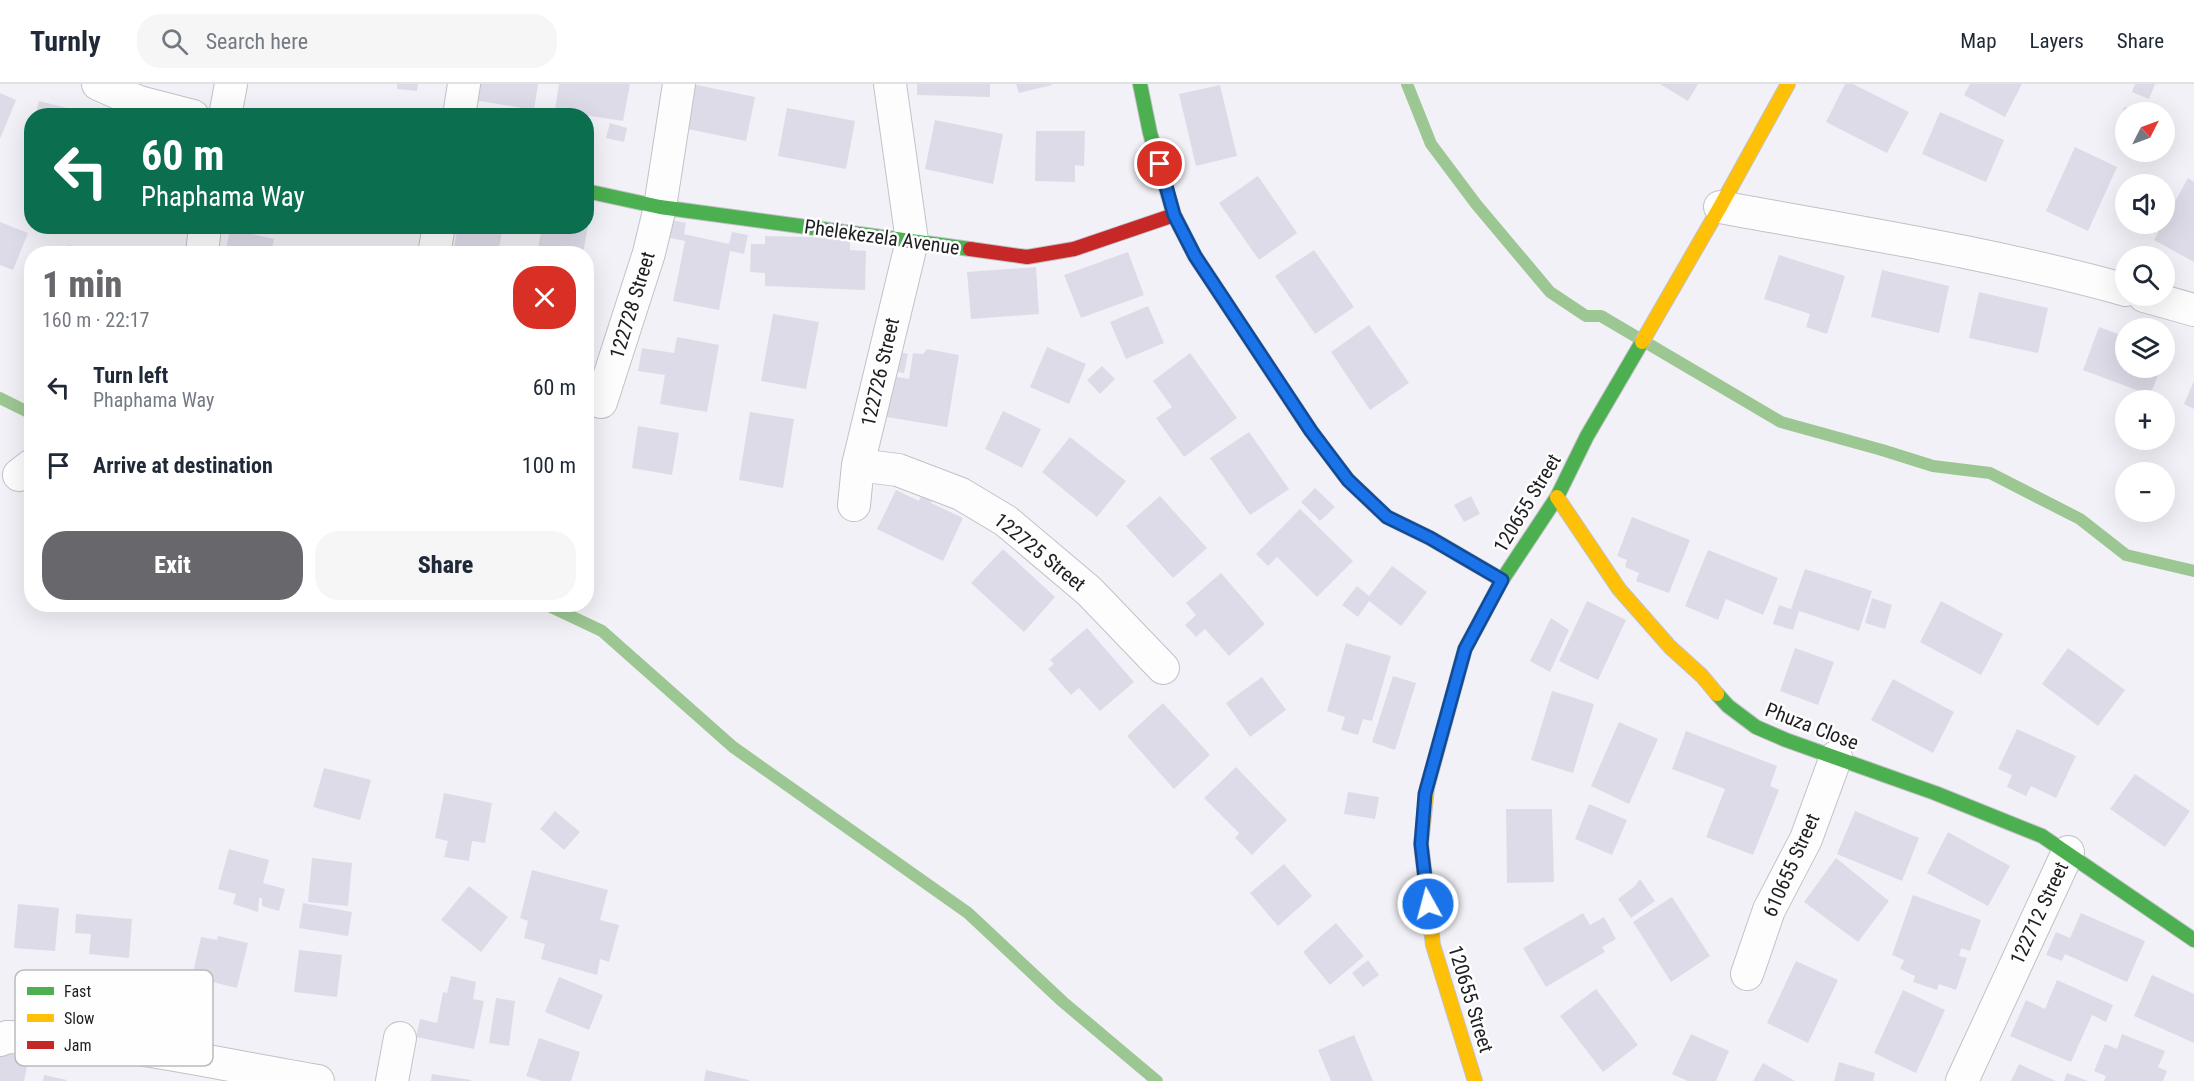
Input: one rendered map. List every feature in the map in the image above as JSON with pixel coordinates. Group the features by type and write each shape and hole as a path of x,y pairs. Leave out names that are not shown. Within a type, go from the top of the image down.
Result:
{"street":[{"path":"98,84 139,102 162,108"},
{"path":"226,108 231,84"},
{"path":"460,108 464,84"},
{"name":"122728 Street","path":"602,402 650,254 660,207 679,84"},
{"path":"890,84 912,241"},
{"path":"1140,84 1150,133 1174,215 1195,256 1311,431 1348,480 1387,517 1430,538 1502,580"},
{"name":"120655 Street","path":"1475,1081 1433,945 1421,844 1425,794 1465,649 1502,580 1557,497 1587,436 1720,207 1788,84"},
{"name":"Phelekezela Avenue","path":"594,193 660,207 1027,257 1074,249 1174,215"},
{"path":"1720,207 1930,245 2071,275 2115,287"},
{"name":"122726 Street","path":"854,505 858,465 912,241"},
{"path":"2175,305 2194,310"},
{"name":"122725 Street","path":"858,465 898,470 961,494 1006,521 1089,591 1163,668"},
{"name":"Phuza Close","path":"1557,497 1619,589 1670,648 1701,676 1728,706 1756,727 1786,740 1935,793 2042,836 2068,852"},
{"name":"610655 Street","path":"1747,974 1769,910 1806,839 1836,756"},
{"name":"122712 Street","path":"1962,1081 2068,852 2194,940"},
{"path":"0,1040 15,1037"},
{"path":"392,1081 400,1038"},
{"path":"213,1063 318,1081"}],"building":[{"path":"397,84 418,84 417,91 397,89"},
{"path":"469,84 538,84 534,108 467,99"},
{"path":"559,84 630,84 623,121 594,117 594,108 555,108"},
{"path":"692,84 755,97 746,141 678,127"},
{"path":"917,84 990,84 990,97 917,95"},
{"path":"1016,84 1052,84 1052,85 1019,93"},
{"path":"1660,84 1698,84 1688,101"},
{"path":"1845,84 1853,84 1909,112 1887,153 1826,122"},
{"path":"1970,84 2022,84 2005,117 1964,95"},
{"path":"2135,84 2155,84 2149,99 2132,92"},
{"path":"1220,85 1237,156 1196,166 1179,94"},
{"path":"0,93 16,100 0,139"},
{"path":"39,101 67,108 37,108"},
{"path":"787,108 855,121 846,169 778,156"},
{"path":"1940,112 2004,140 1986,182 1922,154"},
{"path":"935,120 1003,134 993,184 925,169"},
{"path":"610,123 627,128 624,142 606,138"},
{"path":"1036,131 1085,131 1084,166 1075,165 1075,182 1035,181"},
{"path":"2075,147 2117,167 2088,231 2046,211"},
{"path":"1258,176 1297,233 1259,260 1219,203"},
{"path":"2188,178 2194,182 2194,262 2175,252 2175,246 2165,246 2154,240 2157,234 2175,234 2175,202"},
{"path":"668,219 686,223 684,234 729,244 732,232 748,235 744,254 730,251 719,310 673,301 685,241 665,237"},
{"path":"0,222 28,234 13,270 0,265"},
{"path":"229,234 252,234 274,239 273,246 227,246"},
{"path":"457,234 502,234 499,246 454,246"},
{"path":"541,234 586,234 584,246 538,246"},
{"path":"765,236 850,238 850,250 866,251 865,290 765,286 765,273 750,272 751,244 765,244"},
{"path":"1314,250 1354,307 1315,334 1275,276"},
{"path":"1128,252 1144,295 1081,318 1064,275"},
{"path":"1779,255 1845,276 1827,334 1806,327 1810,314 1764,299"},
{"path":"1036,267 1039,314 971,319 967,272"},
{"path":"1882,270 1949,286 1939,333 1871,317"},
{"path":"1979,292 2048,308 2038,353 1969,338"},
{"path":"1148,306 1164,343 1126,359 1110,322"},
{"path":"773,314 819,322 806,389 761,381"},
{"path":"1369,325 1409,383 1370,410 1331,352"},
{"path":"2099,327 2115,333 2115,378 2157,378 2152,390 2137,390 2083,370"},
{"path":"677,337 719,345 707,412 660,404 665,375 638,371 642,348 674,353"},
{"path":"1047,347 1086,364 1069,404 1030,387"},
{"path":"927,349 959,355 947,427 875,415 881,374 909,379 913,353 923,354"},
{"path":"893,350 908,354 904,373 889,370"},
{"path":"1190,353 1237,418 1184,457 1156,418 1172,407 1153,381"},
{"path":"1102,366 1115,379 1100,394 1087,380"},
{"path":"2194,381 2194,409 2184,404"},
{"path":"1003,411 1041,429 1022,468 985,449"},
{"path":"750,412 794,419 783,488 739,480"},
{"path":"638,426 679,433 672,475 632,468"},
{"path":"1249,432 1289,489 1250,515 1210,458"},
{"path":"1070,437 1126,481 1097,517 1042,472"},
{"path":"925,487 936,492 931,503 963,518 943,561 877,529 896,490 919,501"},
{"path":"1315,488 1335,507 1320,521 1301,502"},
{"path":"1160,496 1207,548 1173,578 1126,526"},
{"path":"1471,496 1480,514 1464,522 1454,505"},
{"path":"1300,509 1353,561 1317,597 1277,557 1268,566 1256,554"},
{"path":"1632,517 1690,540 1669,593 1636,581 1639,573 1625,567 1627,560 1617,556"},
{"path":"1003,549 1055,597 1024,632 971,583"},
{"path":"1708,550 1778,578 1763,615 1726,599 1718,620 1685,606"},
{"path":"1392,566 1427,592 1401,626 1369,601 1358,617 1342,605 1357,586 1369,596"},
{"path":"1805,569 1872,591 1859,631 1799,611 1793,630 1773,624 1779,605 1791,609"},
{"path":"1221,573 1265,624 1229,656 1205,629 1196,637 1185,625 1196,615 1186,603"},
{"path":"1872,598 1892,605 1885,629 1865,623"},
{"path":"1587,601 1626,620 1598,680 1559,661"},
{"path":"1941,601 2003,634 1981,675 1920,642"},
{"path":"1551,618 1569,630 1550,672 1530,661"},
{"path":"1087,628 1134,682 1100,711 1079,688 1071,695 1048,669 1054,664 1050,660"},
{"path":"1346,643 1391,656 1372,721 1363,719 1358,735 1341,730 1345,717 1327,711"},
{"path":"1795,648 1834,662 1818,705 1780,691"},
{"path":"2068,648 2125,690 2098,726 2042,684"},
{"path":"1393,676 1416,683 1395,750 1372,742"},
{"path":"1262,677 1286,710 1250,737 1226,703"},
{"path":"1893,679 1954,712 1933,753 1871,720"},
{"path":"1552,691 1594,704 1573,773 1531,760"},
{"path":"1163,703 1210,755 1174,789 1127,736"},
{"path":"1619,722 1658,739 1629,804 1591,786"},
{"path":"2017,729 2076,756 2056,798 2031,786 2026,796 2007,787 2012,775 1998,769"},
{"path":"1686,731 1777,766 1770,786 1779,790 1753,855 1706,837 1725,789 1672,769"},
{"path":"1236,767 1287,820 1252,855 1235,838 1239,833 1204,798"},
{"path":"324,768 371,780 360,820 313,807"},
{"path":"2135,774 2190,811 2165,847 2110,809"},
{"path":"1348,792 1379,797 1375,819 1344,814"},
{"path":"444,793 492,803 485,843 472,841 469,861 444,857 448,841 435,838"},
{"path":"1589,804 1627,820 1612,855 1575,839"},
{"path":"1506,809 1552,809 1554,882 1507,883"},
{"path":"555,811 580,832 564,850 540,829"},
{"path":"1855,811 1919,838 1902,881 1837,854"},
{"path":"1948,832 2010,866 1988,906 1927,873"},
{"path":"229,849 269,860 263,883 285,889 279,911 262,906 262,898 259,898 258,912 233,904 236,894 218,889"},
{"path":"312,858 352,863 348,906 308,902"},
{"path":"1836,858 1889,901 1858,942 1804,902"},
{"path":"1284,864 1312,896 1278,926 1250,893"},
{"path":"532,870 608,890 600,920 619,925 609,962 600,959 597,975 541,959 545,944 524,938 528,921 520,918"},
{"path":"1640,879 1655,901 1631,918 1618,899 1635,886"},
{"path":"469,886 508,917 481,952 441,920"},
{"path":"1913,895 1981,920 1970,951 1961,948 1959,956 1967,958 1956,990 1939,984 1937,990 1913,982 1915,976 1900,969 1904,960 1892,955"},
{"path":"1672,897 1710,956 1671,982 1633,922"},
{"path":"303,903 352,912 348,936 299,928"},
{"path":"18,904 59,908 55,951 14,948"},
{"path":"1583,913 1590,925 1604,917 1616,939 1602,947 1605,952 1546,987 1523,948"},
{"path":"2081,913 2145,941 2127,982 2065,954 2062,961 2046,955 2056,932 2070,938"},
{"path":"76,914 132,919 129,958 89,954 91,934 75,933"},
{"path":"1336,923 1364,956 1330,985 1303,952"},
{"path":"218,936 248,943 237,988 213,982 213,970 194,970 201,937 217,940"},
{"path":"299,950 342,955 337,997 294,992"},
{"path":"1368,960 1379,975 1363,987 1352,973"},
{"path":"1796,961 1838,980 1808,1043 1767,1023"},
{"path":"2152,975 2194,994 2194,1043 2134,1016"},
{"path":"451,976 476,982 473,999 484,1001 474,1049 416,1037 420,1019 437,1023 443,992 447,993"},
{"path":"559,977 603,995 589,1030 545,1012"},
{"path":"2057,980 2113,1005 2106,1022 2092,1015 2071,1062 2010,1036 2026,1000 2045,1009"},
{"path":"1596,989 1638,1045 1603,1072 1560,1016"},
{"path":"1903,990 1945,1010 1916,1073 1874,1053"},
{"path":"496,998 515,1001 509,1046 489,1043"},
{"path":"1691,1034 1729,1051 1716,1081 1688,1081 1672,1074"},
{"path":"2122,1034 2165,1051 2158,1067 2167,1071 2163,1081 2104,1081 2106,1076 2094,1071 2105,1044 2117,1049"},
{"path":"1354,1035 1373,1081 1331,1081 1318,1050"},
{"path":"539,1038 580,1052 571,1081 542,1081 526,1076"},
{"path":"0,1052 15,1055 15,1066 27,1066 24,1081 0,1081"},
{"path":"1839,1062 1875,1073 1873,1081 1834,1081"},
{"path":"1763,1063 1795,1081 1753,1081"},
{"path":"2019,1064 2056,1081 2011,1081"},
{"path":"706,1070 749,1080 749,1081 704,1081"},
{"path":"2067,1073 2088,1081 2064,1081"},
{"path":"432,1074 471,1080 471,1081 431,1081"},
{"path":"44,1075 67,1080 43,1081"}],"waterway":[{"path":"1407,84 1431,144 1476,204 1550,292 1586,316 1601,316 1781,422 1933,466 1990,473 2080,519 2126,555 2194,571"},
{"path":"0,398 24,410"},
{"path":"562,612 602,631 733,747 968,913 1063,1002 1157,1081"}],"traffic: fast":[{"path":"1140,84 1150,133 1174,215 1195,256 1311,431 1348,480 1387,517 1430,538 1502,580"},
{"path":"594,193 660,207 970,249"},
{"path":"1427,788 1465,649 1502,580 1557,497 1587,436 1642,342"},
{"path":"1717,694 1728,706 1756,727 1786,740 1935,793 2042,836 2194,940"}],"traffic: slow":[{"path":"1642,342 1788,84"},
{"path":"1557,497 1619,589 1670,647 1702,676 1717,694"},
{"path":"1427,788 1421,844 1433,945 1475,1081"}],"traffic: jam":[{"path":"970,249 1027,257 1074,249 1174,215"}],"route":[{"path":"1160,164 1174,215 1195,256 1311,431 1348,480 1387,517 1430,538 1502,580 1465,649 1425,794 1421,844 1428,904"}]}
